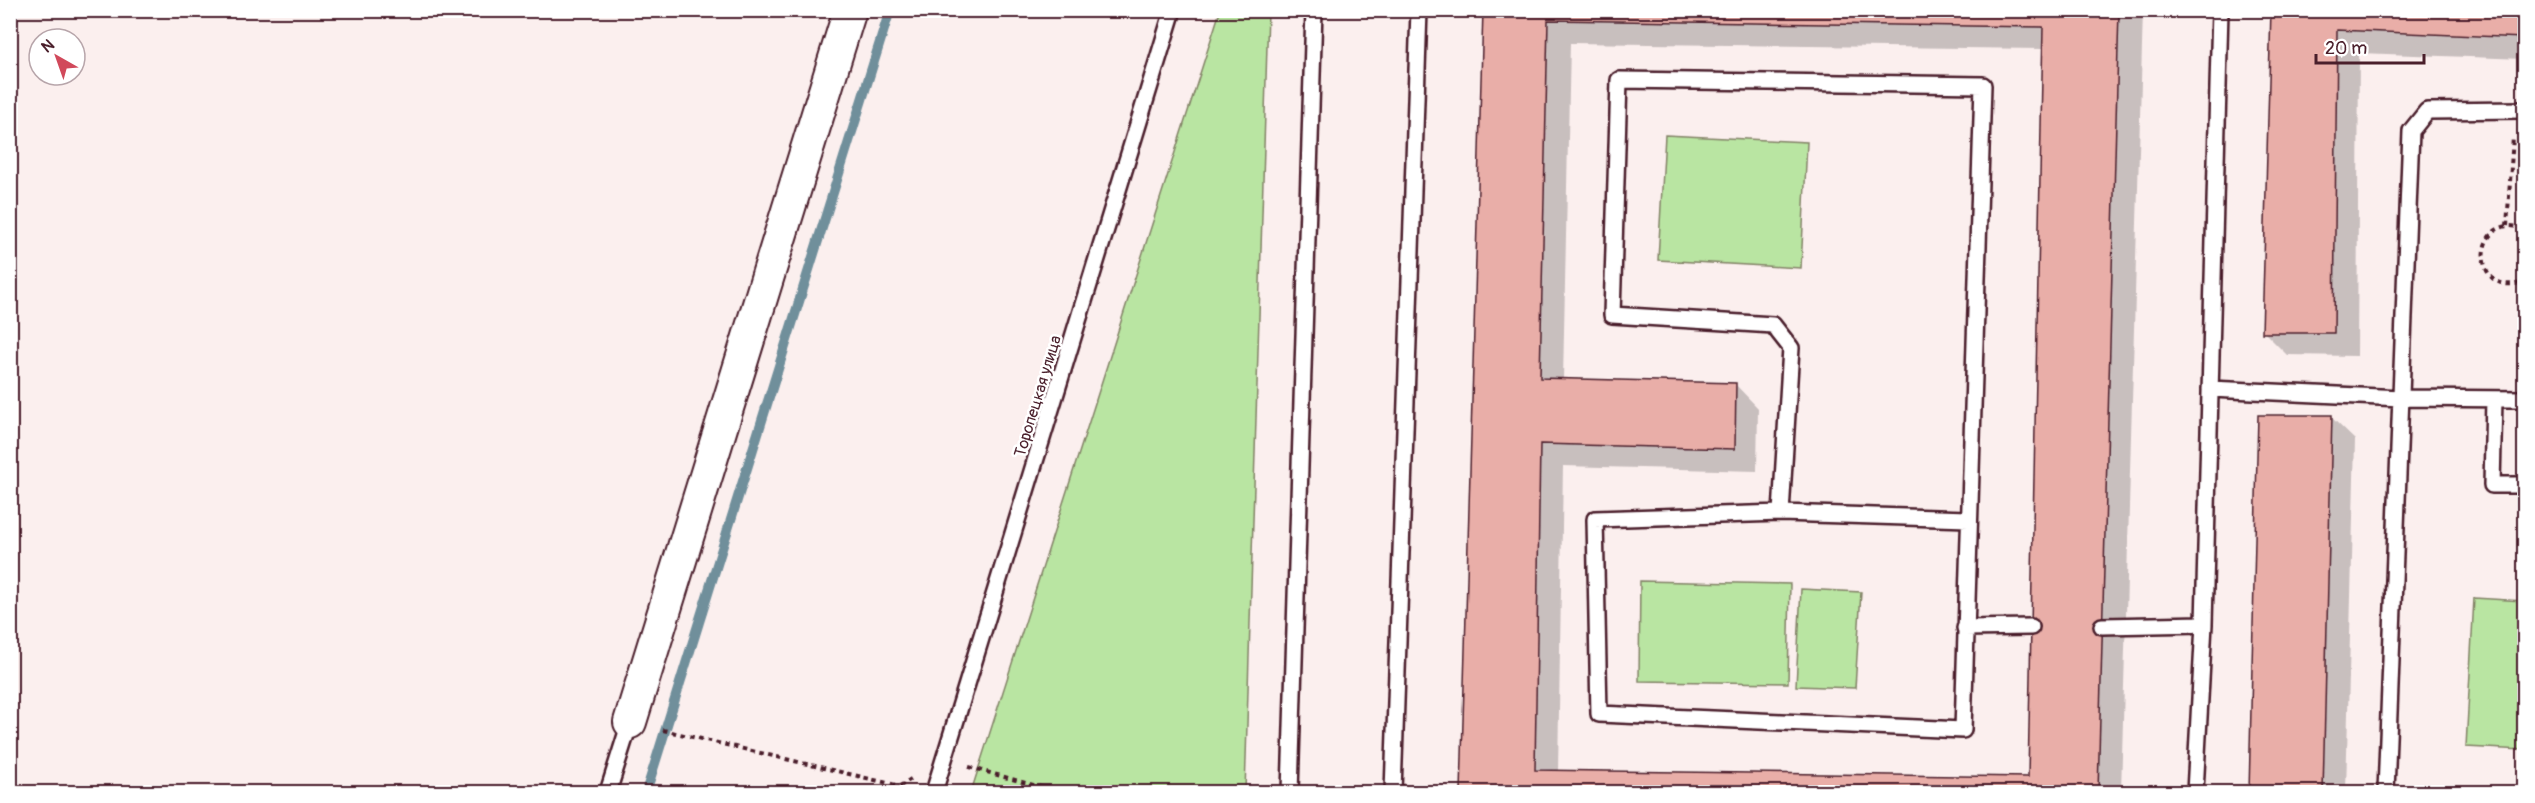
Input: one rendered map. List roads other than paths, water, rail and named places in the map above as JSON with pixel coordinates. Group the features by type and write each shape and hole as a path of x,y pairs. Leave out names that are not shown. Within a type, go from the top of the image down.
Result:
{"street":[{"path":"630,722 850,10"}],"lane":[{"name":"Торопецкая улица","path":"934,792 1173,10"},
{"path":"1290,792 1314,10"},
{"path":"1393,792 1419,10"},
{"path":"2195,792 2204,624 2220,10"},
{"path":"1781,513 1791,348 1773,325 1612,315 1619,80 1983,85 1963,730 1599,714 1595,519 1781,513 1968,519"},
{"path":"2386,792 2411,131 2427,111 2520,110"},
{"path":"2210,388 2401,398 2524,399"},
{"path":"2494,399 2492,485 2524,485"},
{"path":"2103,626 2204,624"},
{"path":"1965,627 2031,627"},
{"path":"608,792 630,722"}],"waterway":[{"path":"646,792 890,10"}]}
